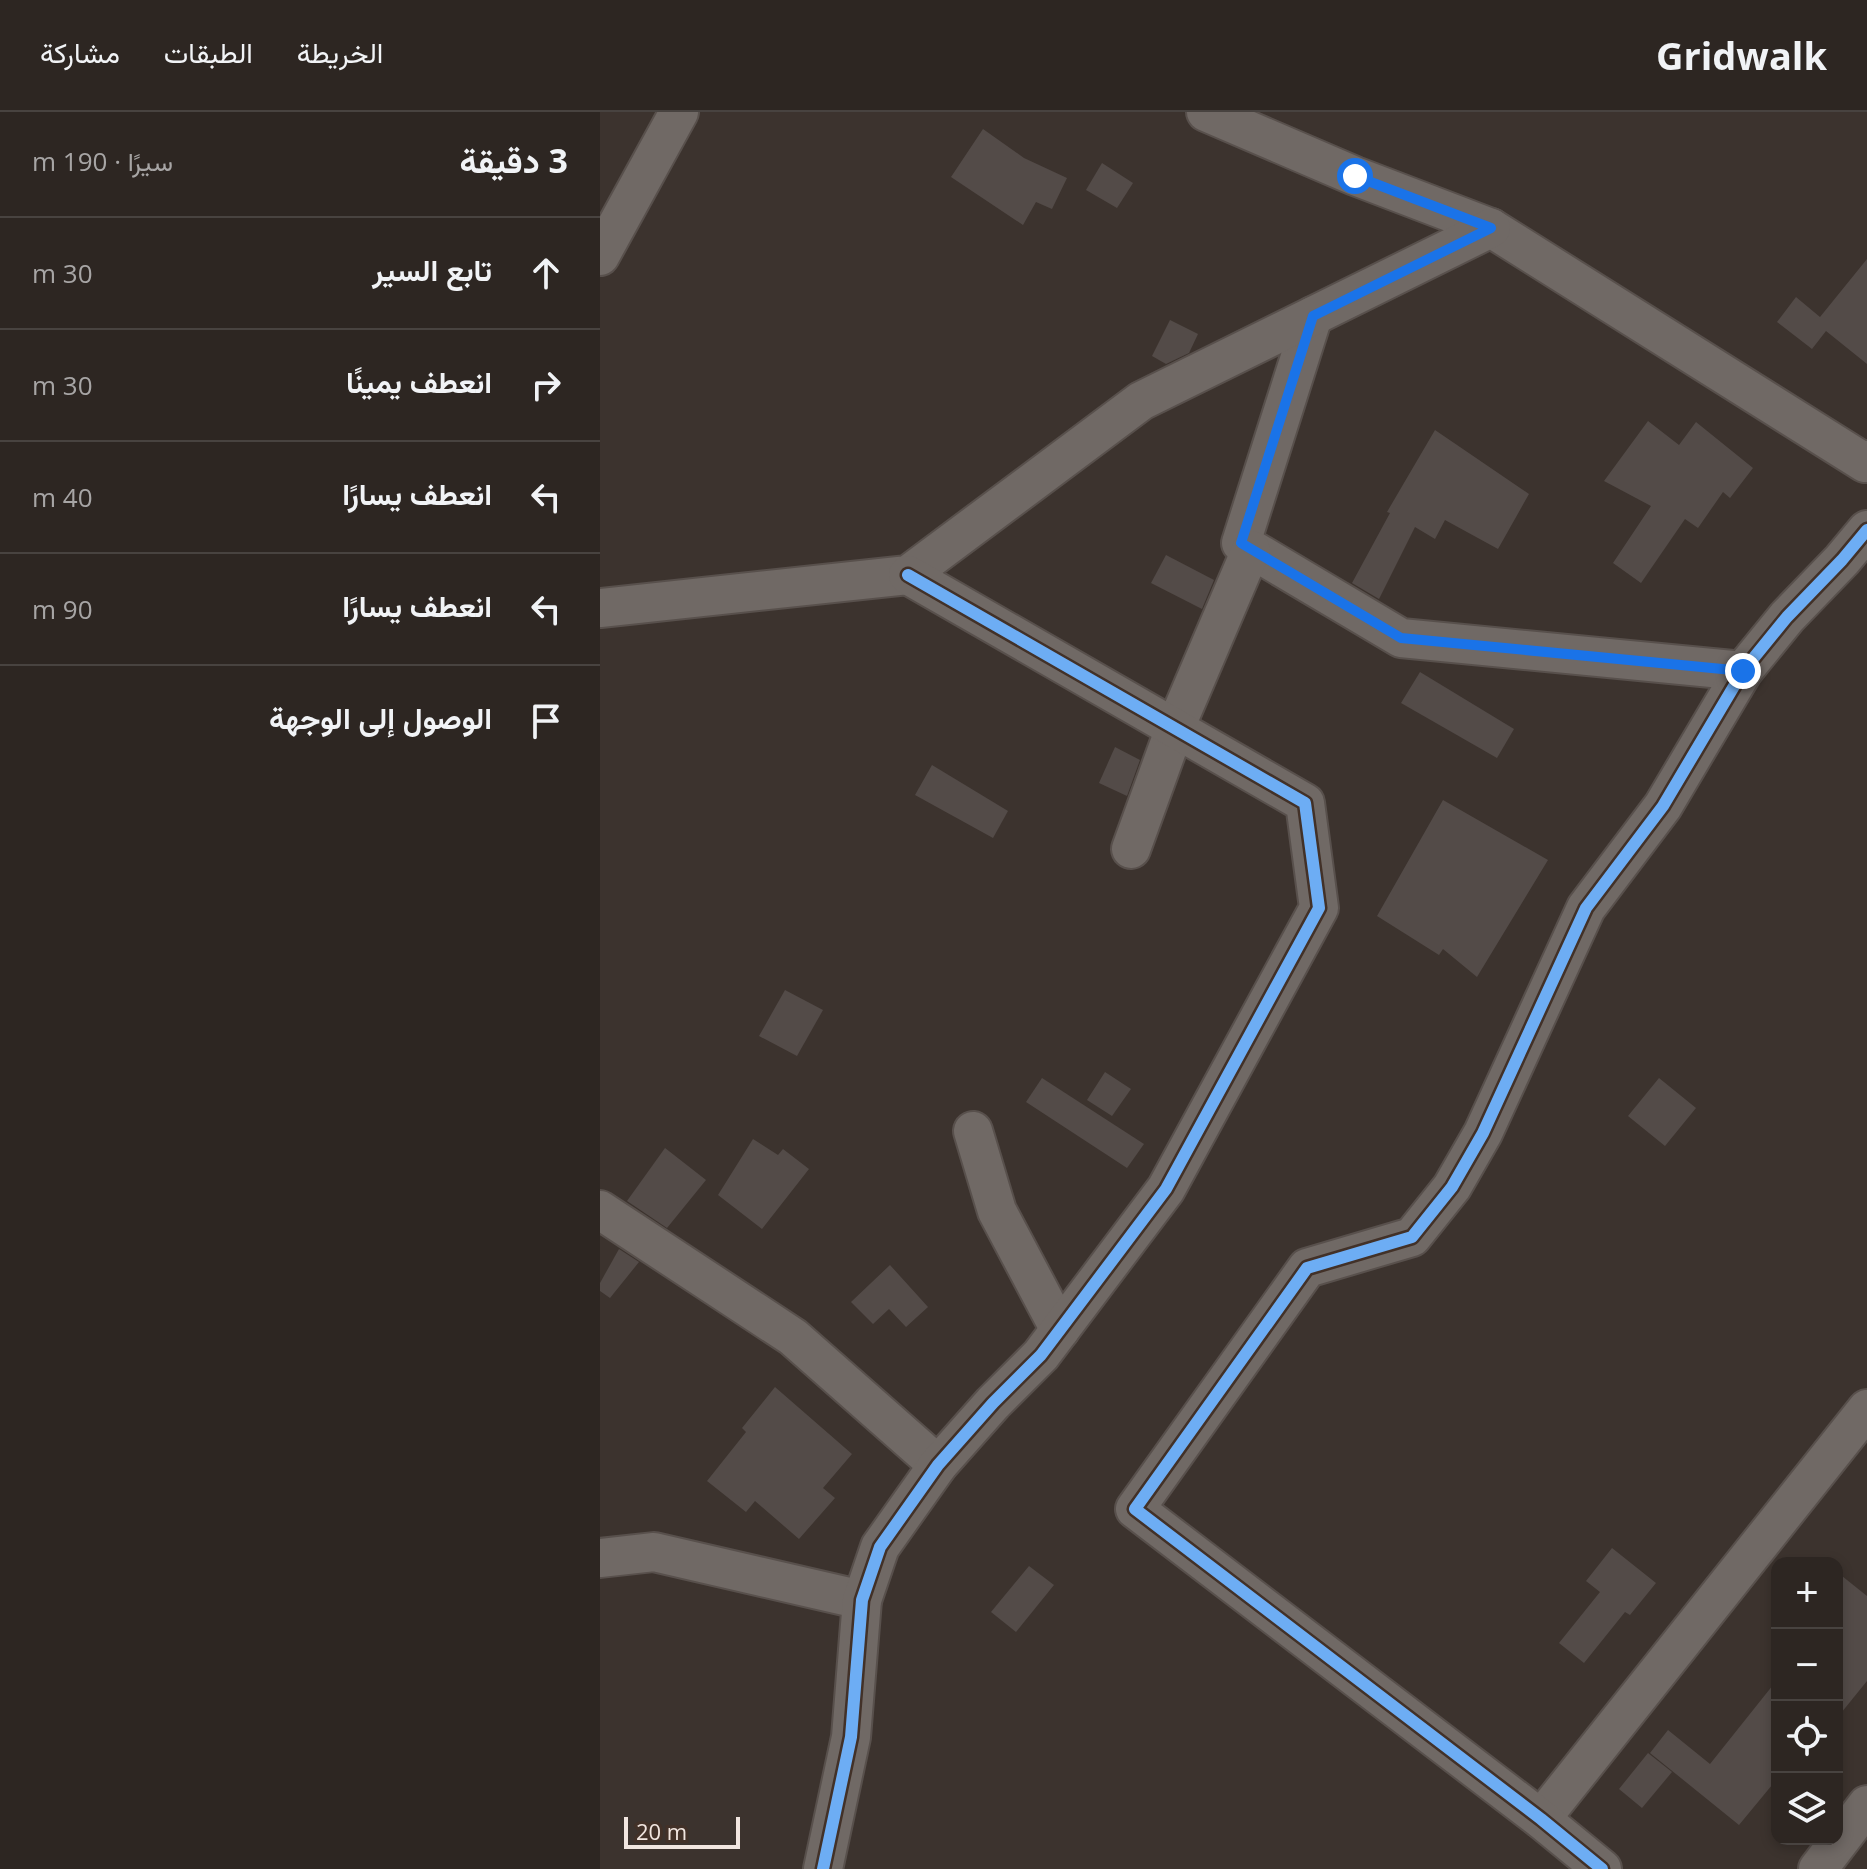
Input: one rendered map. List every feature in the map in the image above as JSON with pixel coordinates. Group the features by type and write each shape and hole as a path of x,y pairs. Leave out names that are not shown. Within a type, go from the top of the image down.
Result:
{"street":[{"path":"600,256 679,112"},
{"path":"1206,112 1355,176 1491,228 1866,463"},
{"path":"600,608 908,575 1141,401 1491,228"},
{"path":"1313,316 1241,543 1401,638 1743,671"},
{"path":"1602,1869 1135,1509 1307,1268 1412,1237 1452,1187 1483,1133 1586,908 1663,806 1743,671 1787,617 1867,530"},
{"path":"1131,849 1175,728 1251,550"},
{"path":"823,1869 851,1737 862,1600 880,1547 938,1465 1041,1355 1166,1189 1319,908 1305,803 908,575"},
{"path":"973,1131 997,1211 1060,1330"},
{"path":"600,1210 793,1337 938,1465"},
{"path":"1541,1819 1867,1409"},
{"path":"600,1558 654,1552 862,1600"},
{"path":"1818,1869 1867,1805"}],"building":[{"path":"983,129 1024,158 1067,178 1052,209 1036,202 1023,225 951,177"},
{"path":"1102,163 1133,183 1117,208 1086,190"},
{"path":"1867,259 1867,364 1826,331 1812,349 1777,322 1796,297 1820,317"},
{"path":"1170,320 1198,334 1189,353 1166,364 1152,356"},
{"path":"1648,421 1679,445 1696,422 1753,468 1730,498 1723,492 1698,528 1685,519 1641,583 1613,563 1651,506 1604,481"},
{"path":"1435,430 1529,494 1498,549 1445,520 1435,539 1415,527 1379,599 1352,583 1390,513 1387,512"},
{"path":"1166,555 1214,580 1202,609 1151,583"},
{"path":"1420,672 1514,729 1497,758 1401,703"},
{"path":"1115,747 1140,760 1127,796 1099,783"},
{"path":"932,765 1008,811 993,838 915,795"},
{"path":"1443,800 1548,860 1477,977 1443,949 1439,955 1377,916"},
{"path":"785,990 823,1010 797,1056 759,1036"},
{"path":"1105,1072 1131,1089 1112,1116 1087,1100"},
{"path":"1042,1078 1144,1144 1127,1168 1026,1102"},
{"path":"1659,1078 1696,1108 1665,1146 1628,1116"},
{"path":"753,1139 778,1155 783,1149 809,1169 762,1229 718,1195"},
{"path":"665,1148 706,1180 667,1228 627,1201"},
{"path":"619,1249 639,1262 610,1298 600,1291 600,1283"},
{"path":"890,1265 928,1307 906,1327 889,1309 873,1324 851,1302"},
{"path":"775,1387 852,1454 823,1488 835,1498 799,1539 755,1501 746,1512 707,1481 746,1432 742,1428"},
{"path":"1612,1548 1656,1583 1630,1615 1625,1612 1584,1663 1559,1643 1600,1592 1586,1581"},
{"path":"1029,1566 1054,1585 1016,1632 991,1612"},
{"path":"1843,1577 1867,1596 1867,1681 1843,1711"},
{"path":"1771,1688 1771,1786 1739,1825 1650,1753 1668,1730 1710,1764"},
{"path":"1648,1753 1672,1772 1642,1808 1619,1789"}],"cycle path":[{"path":"1602,1869 1135,1509 1307,1268 1412,1237 1452,1187 1483,1133 1586,908 1663,806 1743,671 1787,617 1867,530"},
{"path":"823,1869 851,1737 862,1600 880,1547 938,1465 1041,1355 1166,1189 1319,908 1305,803 908,575"}],"route":[{"path":"1355,176 1491,228 1313,316 1241,543 1401,638 1743,671"}]}
